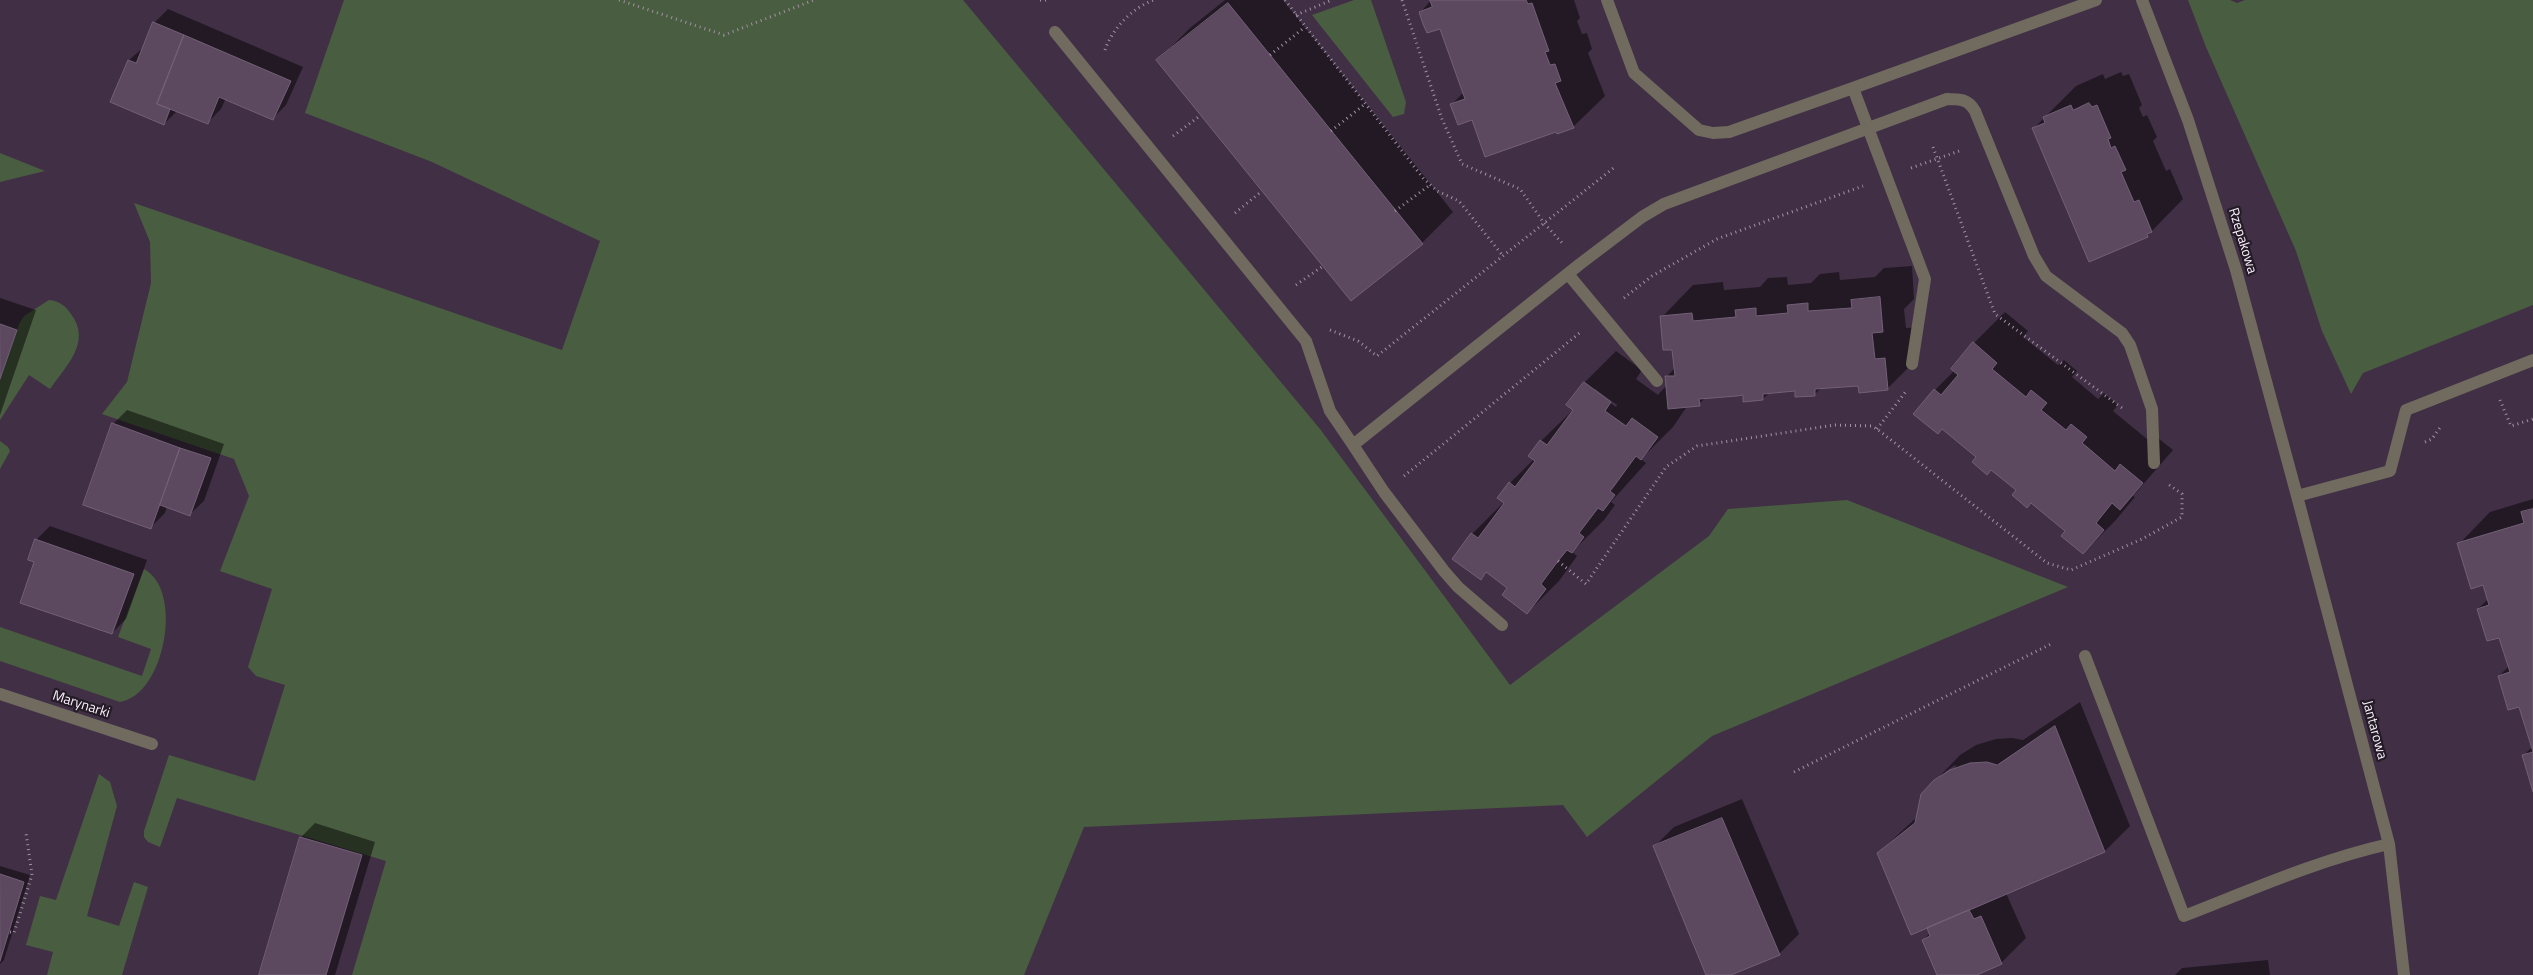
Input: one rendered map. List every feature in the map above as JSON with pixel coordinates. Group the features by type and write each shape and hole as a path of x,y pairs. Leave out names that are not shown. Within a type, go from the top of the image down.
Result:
{"street":[{"path":"1607,0 1634,73 1699,130 1713,133 1729,132 2096,0"},
{"name":"Rzepakowa","path":"2142,0 2188,120 2236,270 2297,496"},
{"path":"1055,32 1306,341 1330,410 1384,492 1458,587 1502,625"},
{"path":"1853,88 1925,279 1912,364"},
{"path":"1353,445 1580,264 1642,217 1664,204 1947,99 1961,99 1970,103 1976,111 2039,267 2046,276 2122,333 2130,345 2152,408 2154,463"},
{"path":"1568,274 1657,381"},
{"path":"2297,496 2390,471 2406,410 2533,360"},
{"name":"Jantarowa","path":"2297,496 2389,844 2404,975"},
{"path":"2085,656 2184,916 2293,873 2356,852 2389,844"},
{"name":"Marynarki","path":"0,694 152,744"}],"path":[{"path":"619,0 724,35 814,0"},
{"path":"1040,0 1046,0"},
{"path":"1103,54 1110,35 1143,4 1154,0"},
{"path":"1285,0 1430,185 1436,191 1459,201 1503,256"},
{"path":"1296,15 1332,0"},
{"path":"1402,0 1442,119 1462,164 1520,189 1544,223 1580,264"},
{"path":"1270,55 1305,27"},
{"path":"1331,131 1365,104"},
{"path":"1167,140 1201,115"},
{"path":"1384,492 1652,276 1717,239 1988,140"},
{"path":"1932,147 1995,314 2120,408 2129,412 2152,408"},
{"path":"1324,330 1358,341 1377,356 1616,166"},
{"path":"1395,211 1430,185"},
{"path":"1229,218 1262,191"},
{"path":"1294,286 1322,266"},
{"path":"1877,429 1907,390 1912,364"},
{"path":"2492,402 2500,400 2511,426 2533,418"},
{"path":"2398,436 2416,445 2432,439 2444,421"},
{"path":"1558,561 1586,584 1666,467 1697,446 1835,425 1871,426 1877,429 2047,563 2071,570 2142,539 2182,517 2182,494 2155,475 2154,463"},
{"path":"1794,772 2053,643"},
{"path":"10,932 14,933 32,875 26,832"}],"green space":[{"path":"344,0 963,0 1320,429 1510,685 1709,536 1728,509 1847,500 2068,587 1712,736 1587,837 1563,805 1084,827 1024,975 352,975 386,861 177,798 160,847 148,842 144,837 144,831 169,755 255,781 285,685 256,676 248,667 272,589 220,571 249,496 234,459 102,414 127,382 151,283 150,242 134,203 562,350 600,241 432,162 305,113"},
{"path":"1354,0 1371,0 1406,102 1404,114 1393,117 1312,15"},
{"path":"2188,0 2230,0 2237,3 2245,0 2533,0 2533,305 2363,373 2351,394 2322,331 2296,251 2206,47"},
{"path":"0,153 45,171 0,182"},
{"path":"49,300 56,301 64,306 71,314 77,324 78,344 69,363 50,389 29,375 0,420 0,380 19,324 24,316"},
{"path":"0,441 10,451 0,469"},
{"path":"144,569 156,580 163,598 166,618 164,641 158,662 148,681 136,695 120,702 0,661 0,627 142,676 151,649 118,637"},
{"path":"99,774 110,782 117,806 87,916 119,926 134,882 148,887 122,975 47,975 53,952 26,945 40,896 56,900"}],"building":[{"path":"1430,0 1526,0 1528,4 1532,3 1549,51 1545,52 1550,65 1555,64 1561,81 1555,83 1574,128 1557,134 1556,132 1485,157 1472,120 1458,125 1450,104 1465,99 1440,29 1427,33 1423,24 1419,12 1432,7"},
{"path":"1228,3 1423,244 1351,301 1156,60"},
{"path":"153,22 184,35 157,104 170,109 164,125 110,102 128,60 136,63"},
{"path":"184,35 291,81 273,120 219,97 208,124 157,104"},
{"path":"2089,103 2092,107 2097,105 2111,138 2108,139 2111,148 2115,146 2126,170 2121,172 2134,202 2139,200 2152,232 2147,234 2148,237 2089,262 2032,128 2045,123 2043,117 2071,105 2073,110"},
{"path":"1880,297 1883,332 1872,333 1875,359 1885,358 1888,390 1859,393 1858,386 1815,389 1815,396 1795,397 1795,391 1763,394 1763,400 1743,402 1743,395 1699,399 1700,406 1668,409 1665,376 1675,376 1672,350 1663,350 1660,316 1692,313 1693,321 1736,317 1735,310 1756,308 1756,316 1788,313 1787,305 1808,303 1808,311 1852,308 1851,300"},
{"path":"0,324 17,330 0,379"},
{"path":"1973,342 1997,363 1992,369 2026,397 2031,390 2047,403 2041,410 2066,430 2071,424 2087,437 2082,443 2115,471 2120,464 2143,483 2120,510 2112,503 2096,523 2104,530 2083,554 2061,536 2065,531 2031,503 2027,508 2012,495 2016,490 1991,470 1987,475 1972,462 1976,457 1942,429 1938,434 1913,414 1934,389 1941,395 1958,375 1951,369"},
{"path":"1584,382 1611,402 1605,411 1626,426 1632,418 1658,437 1641,460 1636,456 1610,491 1615,495 1603,511 1598,508 1579,533 1584,537 1572,553 1567,550 1558,561 1541,584 1546,589 1527,614 1502,595 1507,588 1486,572 1481,580 1452,559 1471,533 1478,538 1496,514 1504,503 1497,498 1509,482 1515,487 1535,461 1528,456 1540,440 1547,445 1573,410 1566,405"},
{"path":"112,423 180,448 151,529 83,505"},
{"path":"180,448 211,458 190,516 160,505"},
{"path":"2533,509 2533,752 2519,707 2508,710 2498,676 2510,672 2499,638 2487,641 2477,609 2489,605 2483,585 2471,589 2457,543 2524,523 2521,512"},
{"path":"35,539 134,574 112,634 20,603 34,562 28,560"},
{"path":"2055,726 2105,852 1911,935 1877,853 1915,823 1921,794 1934,780 1950,770 1970,763 1987,762 1997,765"},
{"path":"2533,752 2533,792 2522,755"},
{"path":"1722,818 1780,955 1731,975 1706,975 1653,846"},
{"path":"300,837 362,855 326,975 259,975"},
{"path":"0,874 24,882 0,961"},
{"path":"1969,910 1974,919 1981,916 2002,964 1977,975 1937,975 1922,940 1930,936 1927,928"}]}
